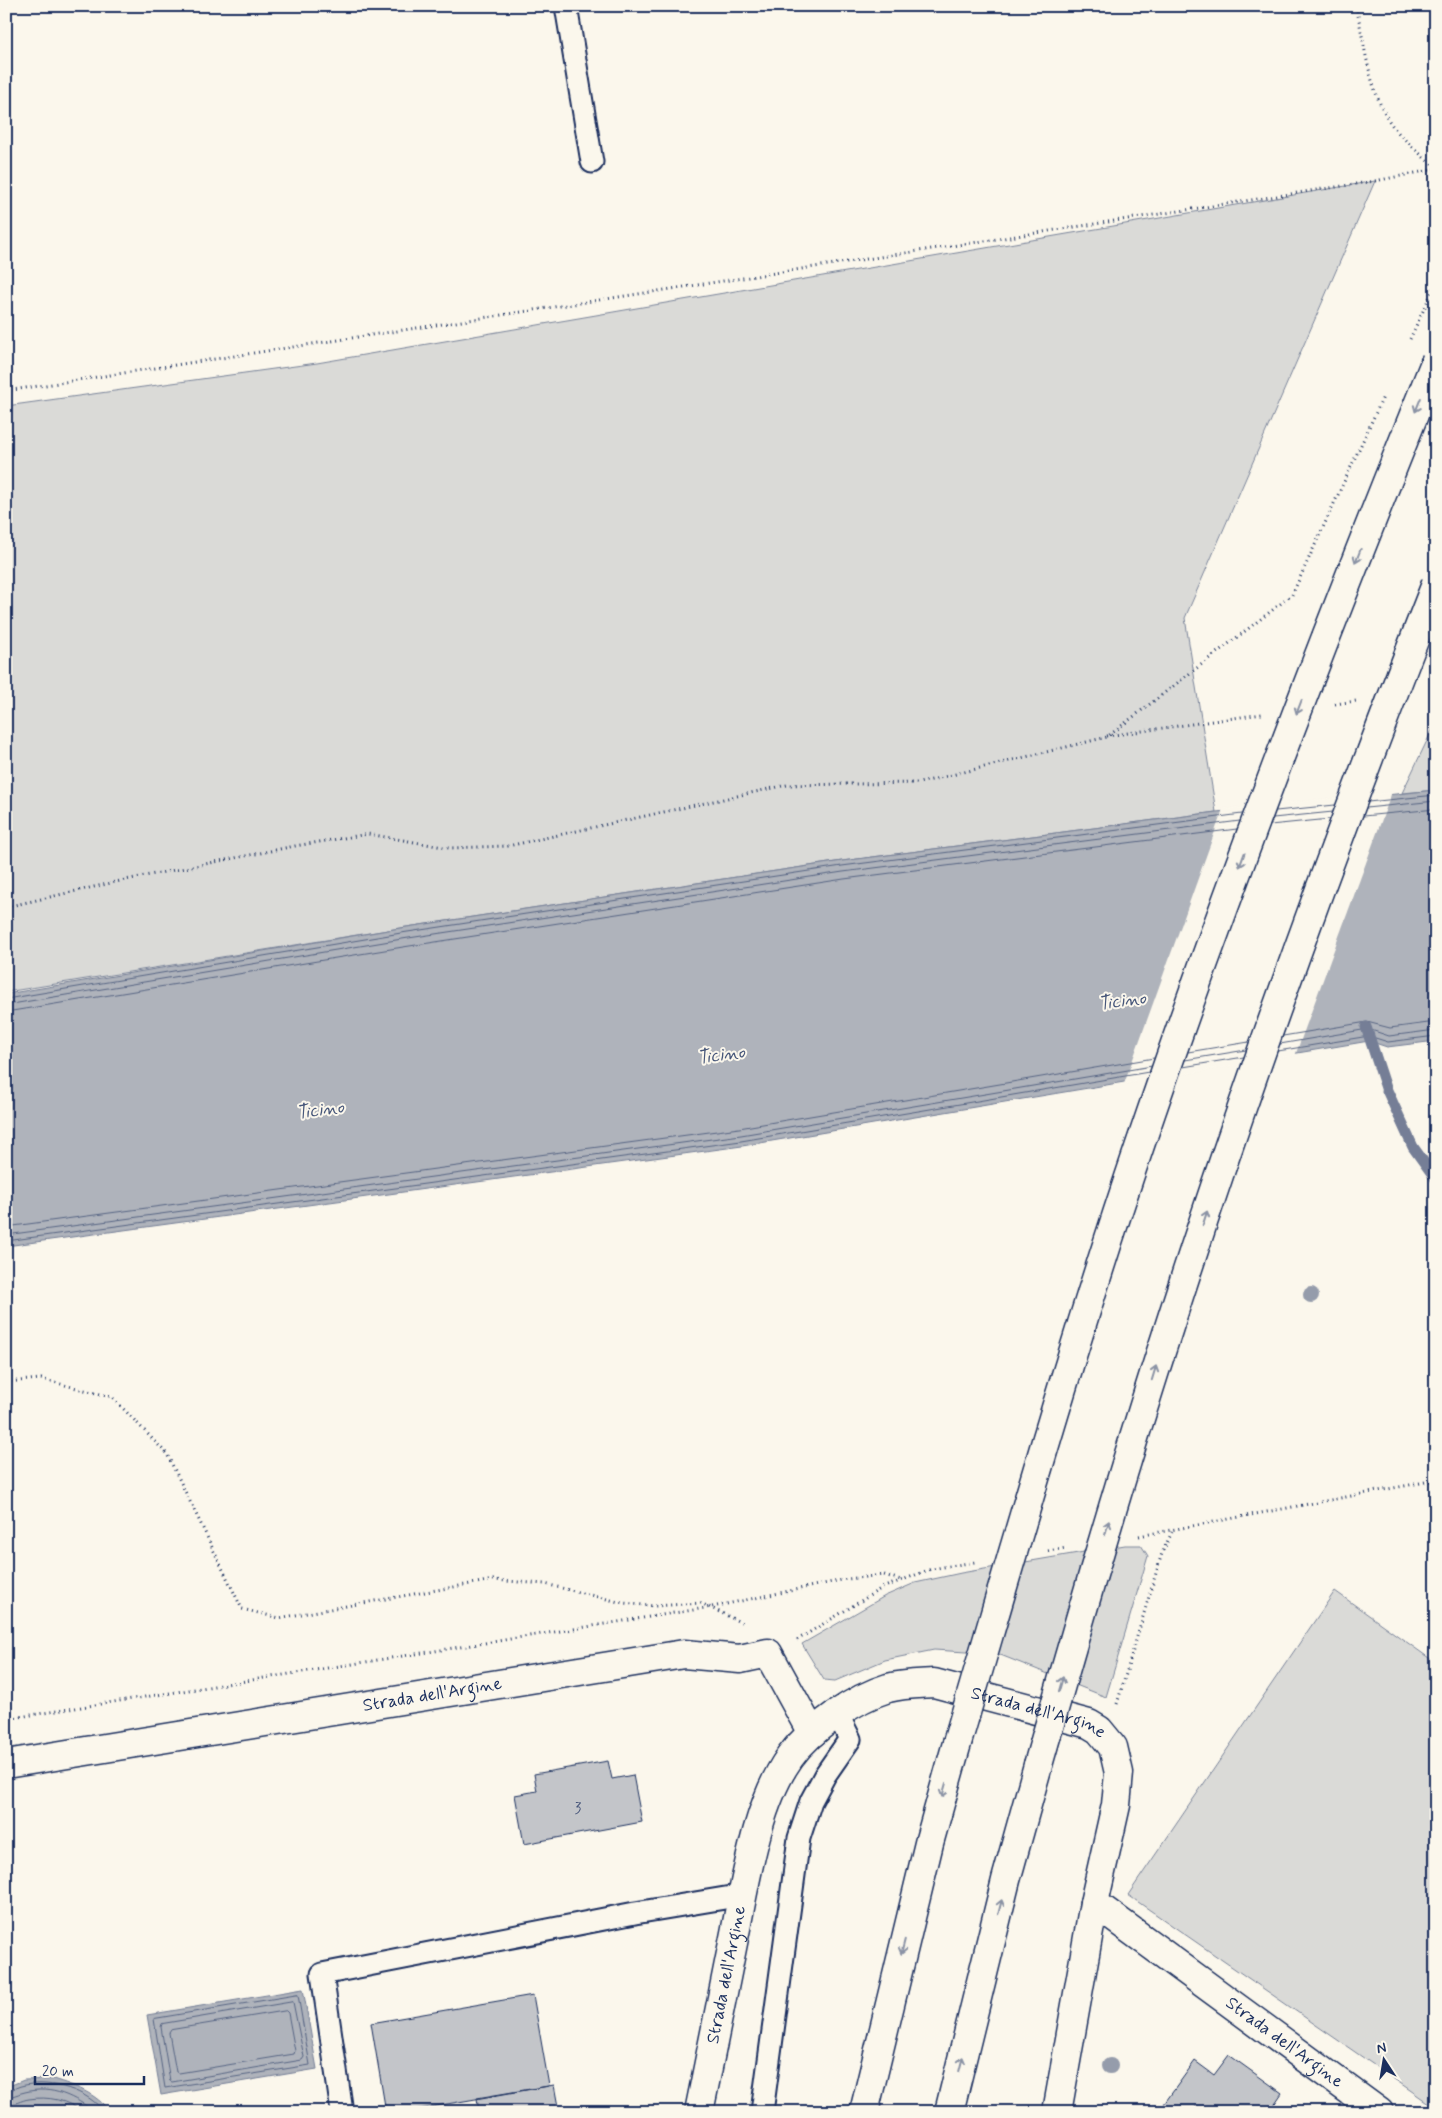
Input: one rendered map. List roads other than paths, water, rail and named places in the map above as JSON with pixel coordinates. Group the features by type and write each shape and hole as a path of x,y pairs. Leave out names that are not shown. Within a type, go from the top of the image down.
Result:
{"main road":[{"path":"864,2112 929,1843 957,1743 1033,1483 1140,1145 1226,903 1308,684 1436,360"},
{"path":"949,2112 1006,1880 1038,1765 1154,1374 1228,1148 1306,926 1380,725 1436,584"},
{"name":"Strada dell'Argine","path":"6,1764 684,1654 740,1659 768,1653 812,1733"},
{"name":"Strada dell'Argine","path":"699,2112 743,1895 762,1818 775,1782 791,1756 812,1733 870,1695 889,1688 911,1684 934,1683 1089,1724 1106,1738 1113,1747 1119,1773 1116,1805 1094,1902 1056,2112"},
{"name":"Strada dell'Argine","path":"1094,1902 1379,2112"}],"lane":[{"path":"566,6 592,162"},
{"path":"762,2112 799,1838 811,1801 825,1775 850,1739 838,1715"},
{"path":"342,2112 322,1974 635,1913 743,1895"}],"water":[{"name":"Ticino","path":"1436,790 1436,1041 1387,1047 1369,1041 742,1146 6,1246 6,994 400,928 842,861 1216,812"},
{"path":"303,1989 317,2069 161,2095 147,2015"},
{"path":"53,2079 92,2095 110,2112 6,2112 6,2087 24,2080"}],"waterway":[{"path":"1366,1027 1386,1088 1413,1147 1436,1179"}]}
